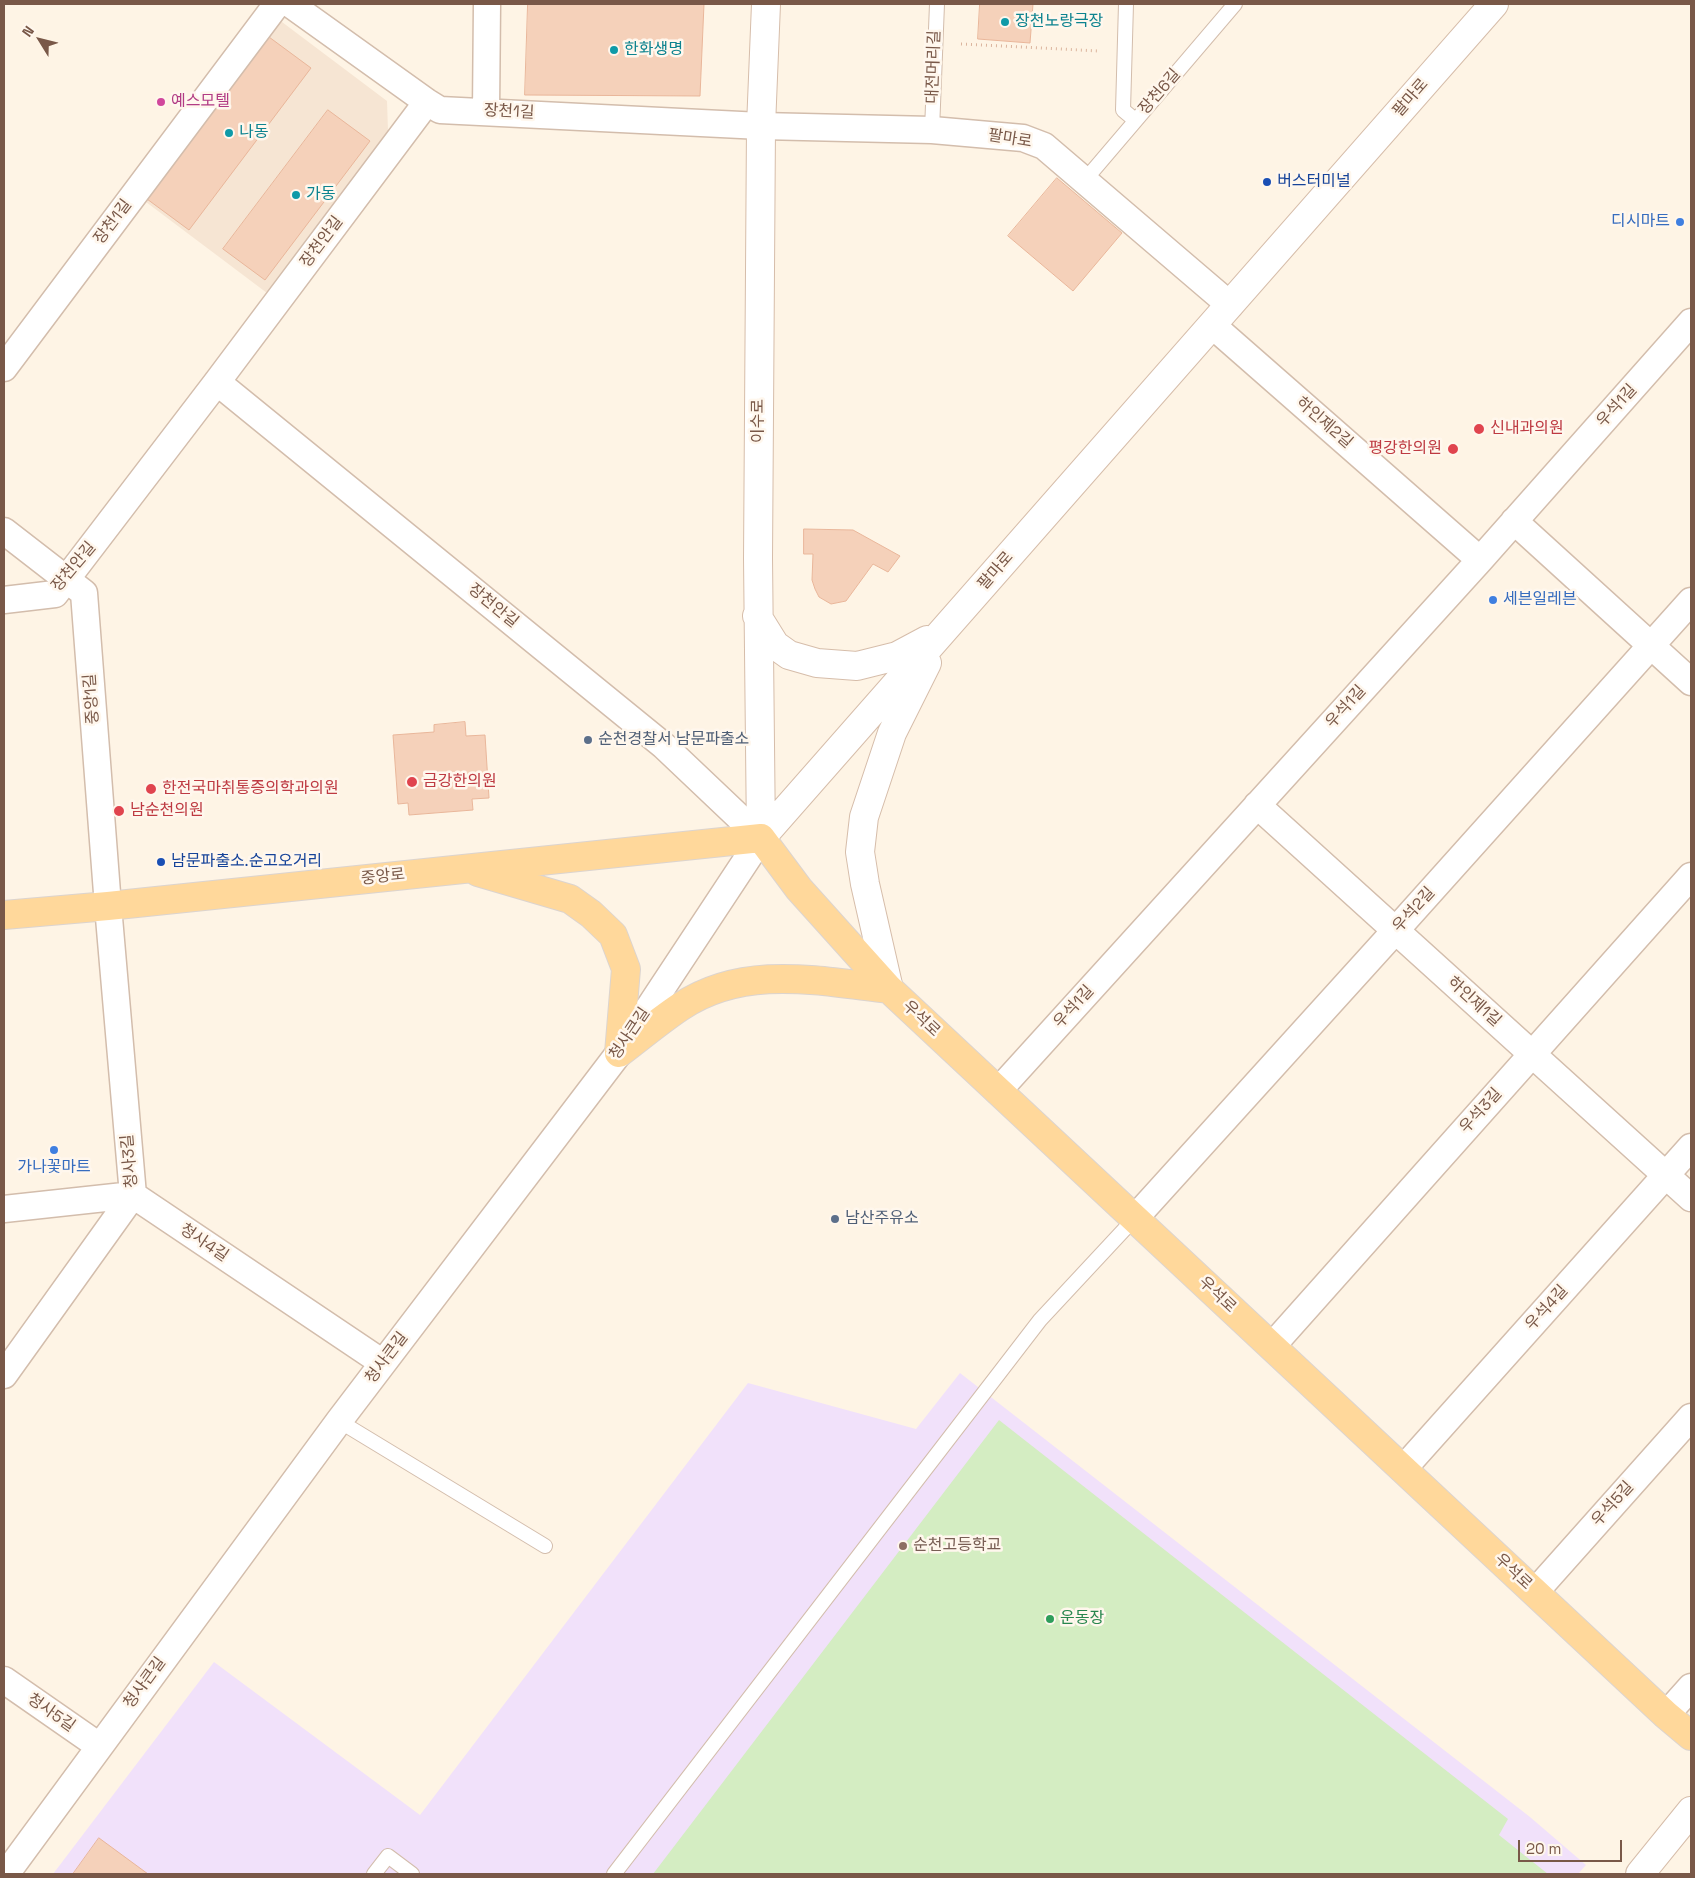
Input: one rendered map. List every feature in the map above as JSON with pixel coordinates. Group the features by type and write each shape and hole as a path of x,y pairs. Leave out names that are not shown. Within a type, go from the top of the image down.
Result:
{"main road":[{"name":"이수로","path":"761,838 758,616 762,126 766,4"},
{"name":"팔마로","path":"761,838 1230,305 1487,6"},
{"path":"758,616 775,645 789,655 817,663 857,666 897,656 942,632"},
{"path":"619,1053 681,1006 728,984 784,977 889,989 865,884 860,852 864,817 892,733 942,632"},
{"name":"중앙로","path":"4,915 108,906 761,838"},
{"name":"우석로","path":"761,838 799,889 889,989 1666,1715 1691,1736"},
{"path":"465,868 570,899 591,914 612,935 626,969 619,1053"},
{"path":"1640,1874 1691,1811"}],"street":[{"name":"장천1길","path":"4,368 277,4"},
{"name":"장천1길","path":"290,4 440,110 762,126"},
{"path":"486,111 487,4"},
{"name":"장천안길","path":"4,600 55,594 218,382 427,102"},
{"name":"팔마로","path":"762,126 932,130 1023,138 1037,142 1085,180 1230,305"},
{"name":"우석1길","path":"998,1091 1480,560 1691,322"},
{"name":"하인제2길","path":"1212,325 1480,560"},
{"name":"장천안길","path":"218,382 664,746 761,838"},
{"path":"1514,521 1691,682"},
{"name":"중앙1길","path":"4,531 84,593 108,906"},
{"name":"우석2길","path":"1135,1218 1691,601"},
{"name":"하인제1길","path":"1257,805 1691,1198"},
{"name":"청사큰길","path":"6,1874 339,1421 619,1053 761,838"},
{"name":"우석3길","path":"1272,1346 1691,876"},
{"name":"청사3길","path":"4,1375 133,1195 108,906"},
{"name":"우석4길","path":"1402,1469 1691,1147"},
{"path":"4,1209 133,1195"},
{"name":"청사4길","path":"133,1195 383,1363"},
{"name":"우석5길","path":"1535,1592 1691,1417"},
{"name":"청사5길","path":"4,1680 99,1746"},
{"path":"1666,1715 1691,1687"}],"lane":[{"name":"대전머리길","path":"932,130 937,4"},
{"path":"1126,4 1123,110 1135,120"},
{"name":"장천6길","path":"1085,180 1235,4"},
{"path":"614,1874 1040,1320 1135,1218"},
{"path":"339,1421 545,1546"},
{"path":"374,1874 388,1856 412,1874"}],"path":[{"path":"935,43 1124,52"}],"shaded area":[{"path":"278,19 387,101 388,131 267,293 142,199"},
{"name":"순천고등학교","path":"960,1373 1530,1817 1586,1865 1578,1874 53,1874 214,1662 420,1815 748,1383 916,1429"}],"green space":[{"name":"운동장","path":"999,1420 1508,1819 1499,1835 1548,1874 653,1874"}],"building":[{"name":"한화생명","path":"528,4 704,4 700,96 525,95"},
{"name":"장천노랑극장","path":"980,4 1033,4 1030,43 978,39"},
{"name":"나동","path":"269,37 311,68 189,230 147,199"},
{"name":"가동","path":"328,110 370,141 265,280 223,249"},
{"path":"1057,178 1122,233 1073,291 1008,236"},
{"path":"804,529 853,530 900,556 888,572 873,564 846,601 831,604 819,597 815,589 812,580 813,554 804,554"},
{"path":"465,722 466,736 485,735 489,798 472,799 473,810 409,815 408,803 398,804 393,735 434,732 434,725"},
{"path":"99,1838 148,1874 73,1874"}],"place":[{"name":"장천노랑극장","path":"1005,22"},
{"name":"한화생명","path":"614,50"},
{"name":"예스모텔","path":"161,102"},
{"name":"나동","path":"229,133"},
{"name":"버스터미널","path":"1267,182"},
{"name":"가동","path":"296,195"},
{"name":"디시마트","path":"1680,222"},
{"name":"신내과의원","path":"1479,429"},
{"name":"평강한의원","path":"1453,449"},
{"name":"세븐일레븐","path":"1493,600"},
{"name":"순천경찰서 남문파출소","path":"588,740"},
{"name":"금강한의원","path":"412,782"},
{"name":"한전국마취통증의학과의원","path":"151,789"},
{"name":"남순천의원","path":"119,811"},
{"name":"남문파출소.순고오거리","path":"161,862"},
{"name":"가나꽃마트","path":"54,1150"},
{"name":"남산주유소","path":"835,1219"},
{"name":"순천고등학교","path":"903,1546"},
{"name":"운동장","path":"1050,1619"}]}
